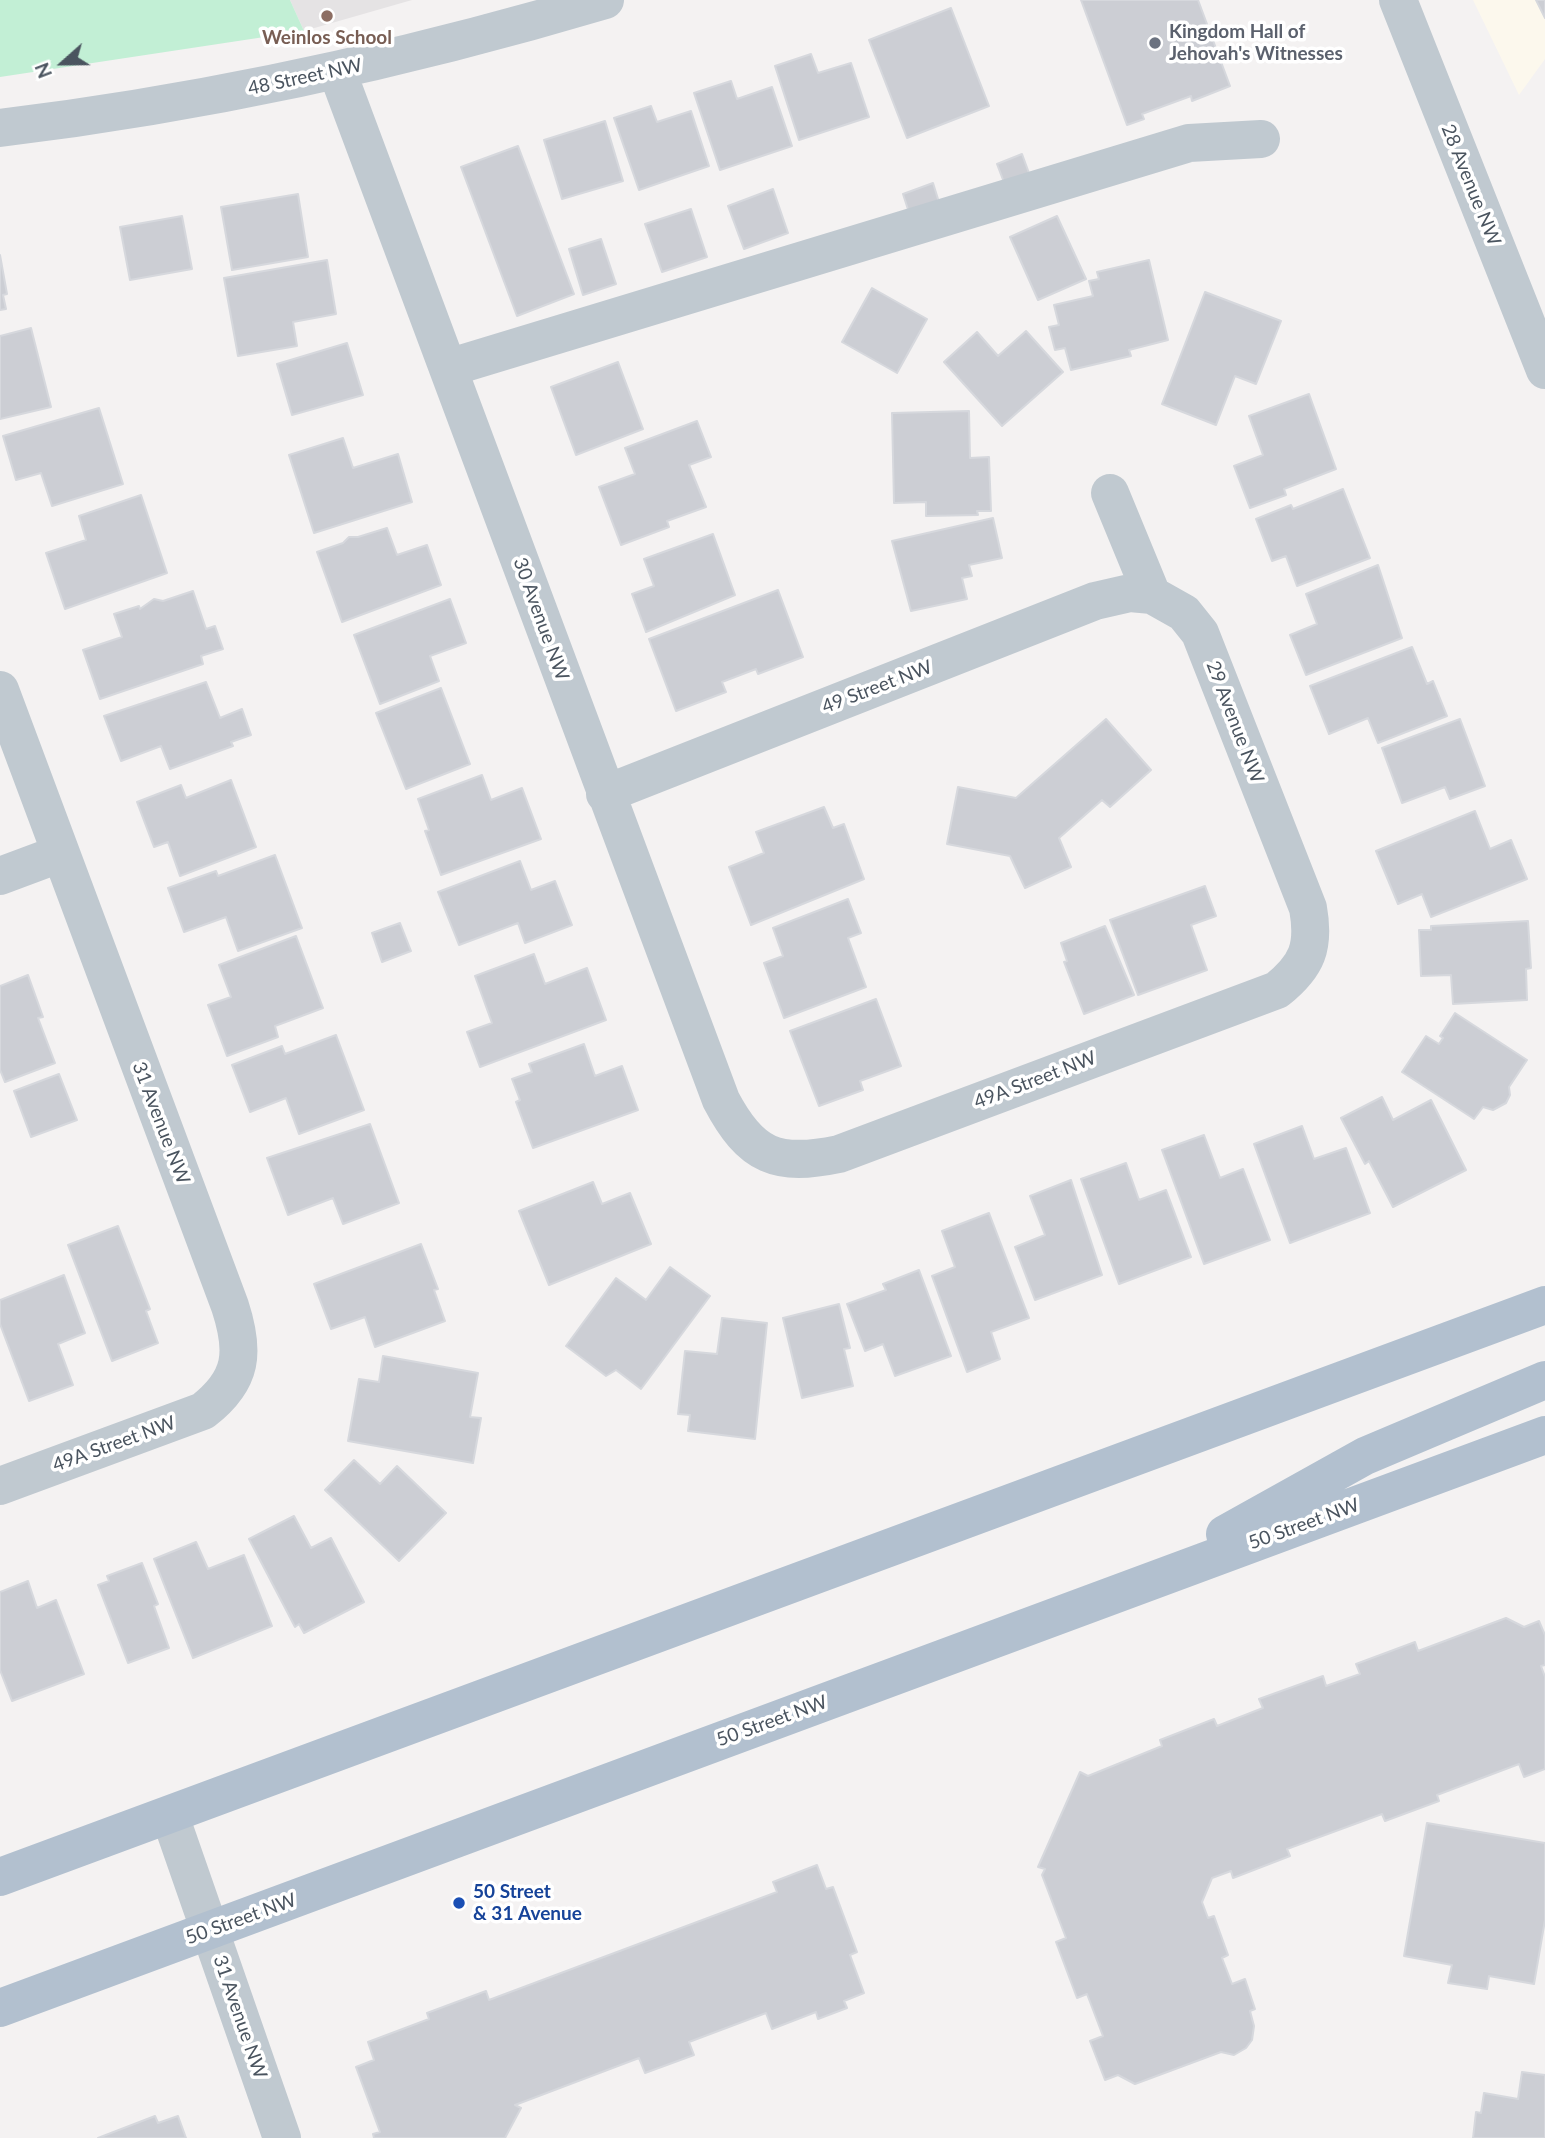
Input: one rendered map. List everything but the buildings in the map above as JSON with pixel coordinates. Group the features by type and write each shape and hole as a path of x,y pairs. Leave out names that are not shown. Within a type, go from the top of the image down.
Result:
{"main road":[{"path":"0,1877 1545,1305"},
{"path":"1122,1591 1365,1456 1545,1380"},
{"name":"50 Street NW","path":"0,2008 1545,1435"},
{"path":"1430,1478 1545,1447"}],"street":[{"name":"48 Street NW","path":"0,128 87,118 337,71 605,0"},
{"name":"28 Avenue NW","path":"1398,0 1545,370"},
{"name":"30 Avenue NW","path":"337,71 721,1100 745,1140 764,1153"},
{"path":"448,368 1189,143 1261,139"},
{"path":"1110,493 1152,596"},
{"name":"49 Street NW","path":"605,794 1095,601 1130,593 1152,596"},
{"name":"29 Avenue NW","path":"1152,596 1184,612 1200,633 1308,908 1311,926 1308,951 1298,973"},
{"name":"31 Avenue NW","path":"0,690 239,1332 234,1377 224,1394"},
{"path":"0,876 59,854"},
{"name":"49A Street NW","path":"764,1153 788,1160 839,1154 1277,990 1298,973"},
{"name":"49A Street NW","path":"0,1486 186,1418 224,1394"},
{"name":"31 Avenue NW","path":"170,1816 282,2138"}],"shaded area":[{"name":"Weinlos School","path":"290,0 412,0 304,31"},
{"path":"1473,0 1545,0 1545,59 1519,95"}],"green space":[{"path":"0,0 290,0 304,31 0,77"}],"place":[{"name":"Weinlos School","path":"327,16"},
{"name":"Kingdom Hall of Jehovah's Witnesses","path":"1155,43"},
{"name":"50 Street & 31 Avenue","path":"459,1903"}]}
